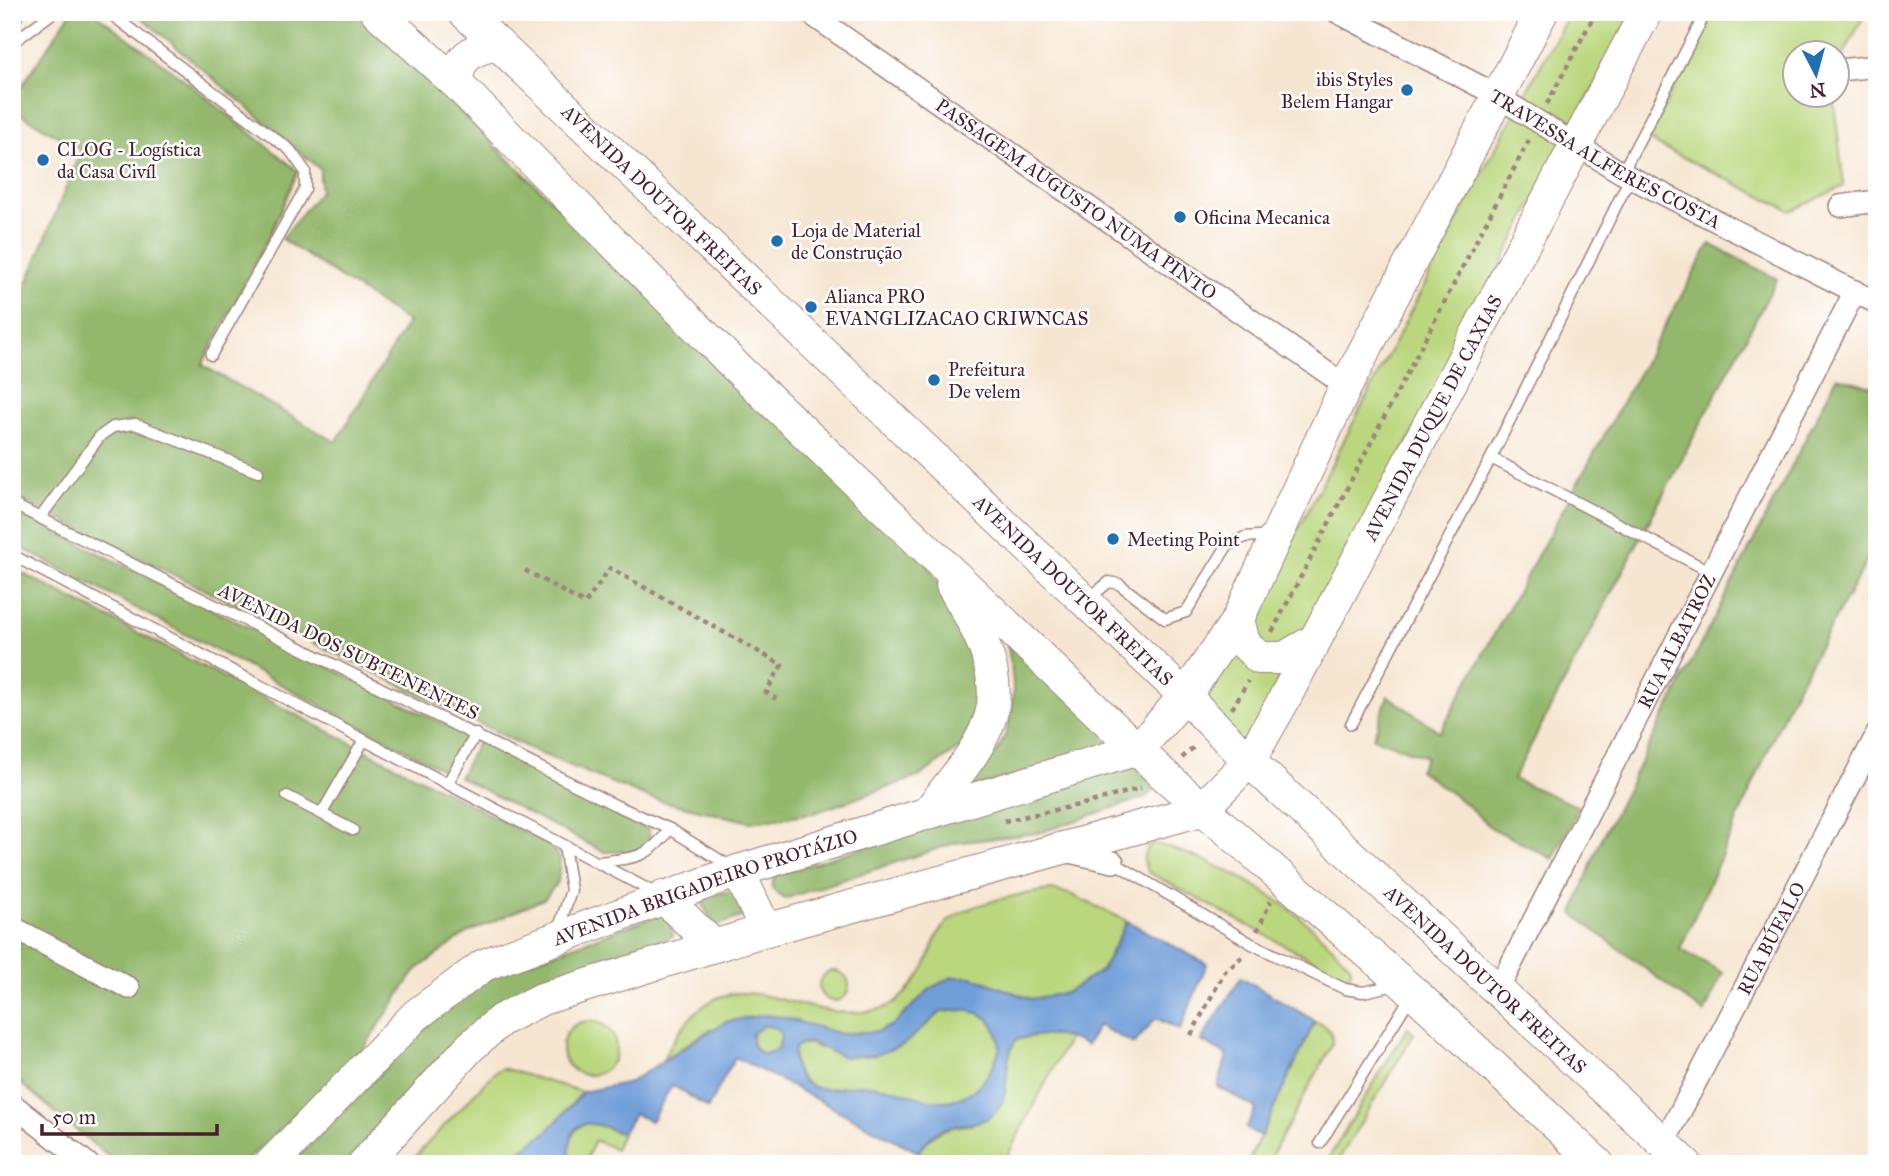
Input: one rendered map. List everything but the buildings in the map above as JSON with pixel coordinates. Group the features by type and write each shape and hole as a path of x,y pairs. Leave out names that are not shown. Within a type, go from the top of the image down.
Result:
{"main road":[{"path":"377,12 457,84 738,369 1201,810 1408,988 1598,1164"},
{"name":"AVENIDA DOUTOR FREITAS","path":"464,12 1185,696 1248,761 1675,1153"},
{"path":"1138,749 1185,696 1238,619 1346,386 1542,12"},
{"name":"AVENIDA DUQUE DE CAXIAS","path":"1201,810 1248,761 1315,640 1646,12"},
{"path":"457,84 459,64 464,57 497,44"},
{"path":"927,814 978,742 991,715 993,690 990,662 969,615 935,556"},
{"path":"1238,619 1244,643 1259,657 1284,658 1315,640"},
{"name":"AVENIDA BRIGADEIRO PROTÁZIO","path":"271,1164 416,1015 484,965 738,871 1138,749"},
{"path":"364,1164 470,1047 501,1020 542,999 766,930 1053,848 1201,810"},
{"path":"738,871 766,930"},
{"path":"663,897 714,946"}],"street":[{"name":"PASSAGEM AUGUSTO NUMA PINTO","path":"808,12 1346,386"},
{"name":"TRAVESSA ALFERES COSTA","path":"1338,12 1497,96 1626,175 1877,303"},
{"path":"1850,69 1877,66"},
{"path":"1840,206 1877,201"},
{"name":"RUA ALBATROZ","path":"1497,990 1713,573 1855,291"},
{"name":"RUA BÚFALO","path":"1675,1153 1877,734"},
{"path":"1053,848 1113,862"},
{"path":"12,927 129,988"},
{"path":"12,1104 88,1164"}],"lane":[{"path":"12,32 18,12"},
{"path":"12,43 54,12"},
{"path":"108,12 290,150 305,172 304,189 211,355"},
{"path":"1351,724 1491,458 1706,12"},
{"path":"40,518 100,436 113,428 135,424 258,472"},
{"path":"1491,458 1713,573"},
{"name":"AVENIDA DOS SUBTENENTES","path":"12,504 670,830 738,871"},
{"path":"1085,602 1109,582 1119,584 1165,619 1176,618 1186,612 1227,546 1245,537 1276,535"},
{"path":"12,555 663,897"},
{"path":"447,784 476,734"},
{"path":"323,814 364,740"},
{"path":"287,796 353,830"},
{"path":"597,862 645,855 656,847 670,830"},
{"path":"555,937 571,890 564,846"},
{"path":"1113,862 1252,944 1345,989 1363,992 1408,988"},
{"path":"1320,1143 1408,988"}],"path":[{"path":"525,570 585,604 610,568 782,665 766,692 776,699"},
{"path":"1257,931 1274,896"},
{"path":"1191,1035 1225,971 1243,957"}],"green space":[{"path":"71,12 93,12 181,77 298,171 270,235 202,365 336,442 408,322 282,239 320,191 320,169 135,12 356,12 926,561 984,667 980,694 962,746 920,776 814,813 750,822 649,798 539,753 12,496 12,321 81,150 12,109 12,101"},
{"path":"1570,12 1633,12 1307,635 1280,650 1258,647 1249,633 1271,582 1480,177"},
{"path":"1710,12 1866,12 1850,42 1850,38 1780,38 1780,108 1835,108 1844,186 1791,211 1648,140"},
{"path":"1710,244 1777,279 1513,779 1579,807 1553,859 1490,827 1467,805 1419,770 1426,757 1373,738 1388,696 1440,732"},
{"path":"1837,377 1877,388 1877,543 1792,696 1680,949 1723,973 1704,1013 1573,914 1598,846"},
{"path":"12,510 466,735 447,772 12,543"},
{"path":"12,568 551,846 560,859 558,882 544,899 467,933 416,970 359,1055 243,1164 117,1164 12,1076"},
{"path":"1004,630 1127,745 962,790 993,758 1009,723 1013,692"},
{"path":"1235,632 1285,665 1248,751 1192,695"},
{"path":"479,740 649,830 650,841 641,851 604,852 459,777"},
{"path":"1140,758 1158,785 1146,797 1039,833 955,843 784,899 772,889 774,876"},
{"path":"1153,843 1210,863 1262,890 1309,925 1351,967 1351,972 1347,977 1342,976 1148,872 1144,856"},
{"path":"735,889 746,915 714,927 701,900"},
{"path":"1051,890 1070,894 1127,921 1102,970 1066,993 1031,999 972,977 931,988 893,1025 880,1031 841,1034 781,1017 710,1029 662,1061 687,1022 711,1001 737,993 763,995 819,1009 850,1013 891,1005 916,979 942,928 951,919 992,901"},
{"path":"664,913 674,936 578,967 542,982 499,1006 474,1025 428,1070 344,1164 291,1164 434,1019 479,980"},
{"path":"834,971 844,976 849,986 844,996 834,1001 824,996 819,986 824,976"},
{"path":"961,1010 978,1013 989,1019 996,1030 1000,1046 986,1077 979,1086 961,1097 929,1100 873,1085 819,1088 805,1082 795,1067 794,1048 800,1045 809,1044 818,1048 903,1045 941,1012"},
{"path":"589,1021 608,1029 616,1048 608,1067 589,1075 570,1067 562,1048 570,1029"},
{"path":"1315,1021 1329,1030 1332,1045 1267,1164 1247,1164"},
{"path":"767,1024 773,1025 781,1033 781,1045 773,1053 767,1054 761,1053 753,1045 752,1039 753,1033 761,1025"},
{"path":"1408,1027 1414,1034 1336,1164 1325,1164"},
{"path":"1033,1035 1070,1036 1003,1164 923,1164 927,1156 918,1152 929,1139 948,1129 972,1125 1006,1075 1010,1049 1016,1040"},
{"path":"502,1068 583,1092 549,1130 518,1152 483,1156 473,1164 408,1164 495,1072"},
{"path":"584,1123 599,1123 622,1134 615,1149 595,1140 584,1164 577,1164 570,1156 571,1141 576,1130"}],"water":[{"path":"1127,921 1207,964 1180,1030 1156,1018 1134,1044 1098,1025 1087,1045 1052,1035 1016,1040 1009,1057 1005,1093 998,1109 979,1122 942,1129 918,1152 735,1057 708,1108 672,1085 651,1121 634,1114 622,1134 592,1124 578,1127 570,1142 570,1156 577,1164 473,1164 483,1156 518,1152 527,1147 549,1130 583,1092 630,1082 725,1022 763,1015 782,1017 841,1034 879,1031 893,1025 931,988 952,977 972,977 1031,999 1066,993 1102,970","holes":["961,1010 978,1013 989,1019 996,1030 1000,1046 986,1077 979,1086 961,1097 929,1100 874,1085 812,1087 805,1083 797,1072 794,1049 800,1044 811,1043 844,1057 876,1055 903,1045 941,1012","764,1025 778,1029 781,1036 778,1049 765,1054 758,1052 752,1044 752,1034"]},
{"path":"1241,977 1315,1021 1261,1136 1246,1128 1256,1108 1218,1087 1227,1055 1201,1041"}],"place":[{"name":"ibis Styles Belem Hangar","path":"1407,90"},
{"name":"CLOG - Logística da Casa Civíl","path":"43,160"},
{"name":"Oficina Mecanica","path":"1180,217"},
{"name":"Loja de Material de Construção","path":"777,241"},
{"name":"Alianca PRO EVANGLIZACAO CRIWNCAS","path":"811,307"},
{"name":"Prefeitura De velem","path":"934,380"},
{"name":"Meeting Point","path":"1113,539"}]}
